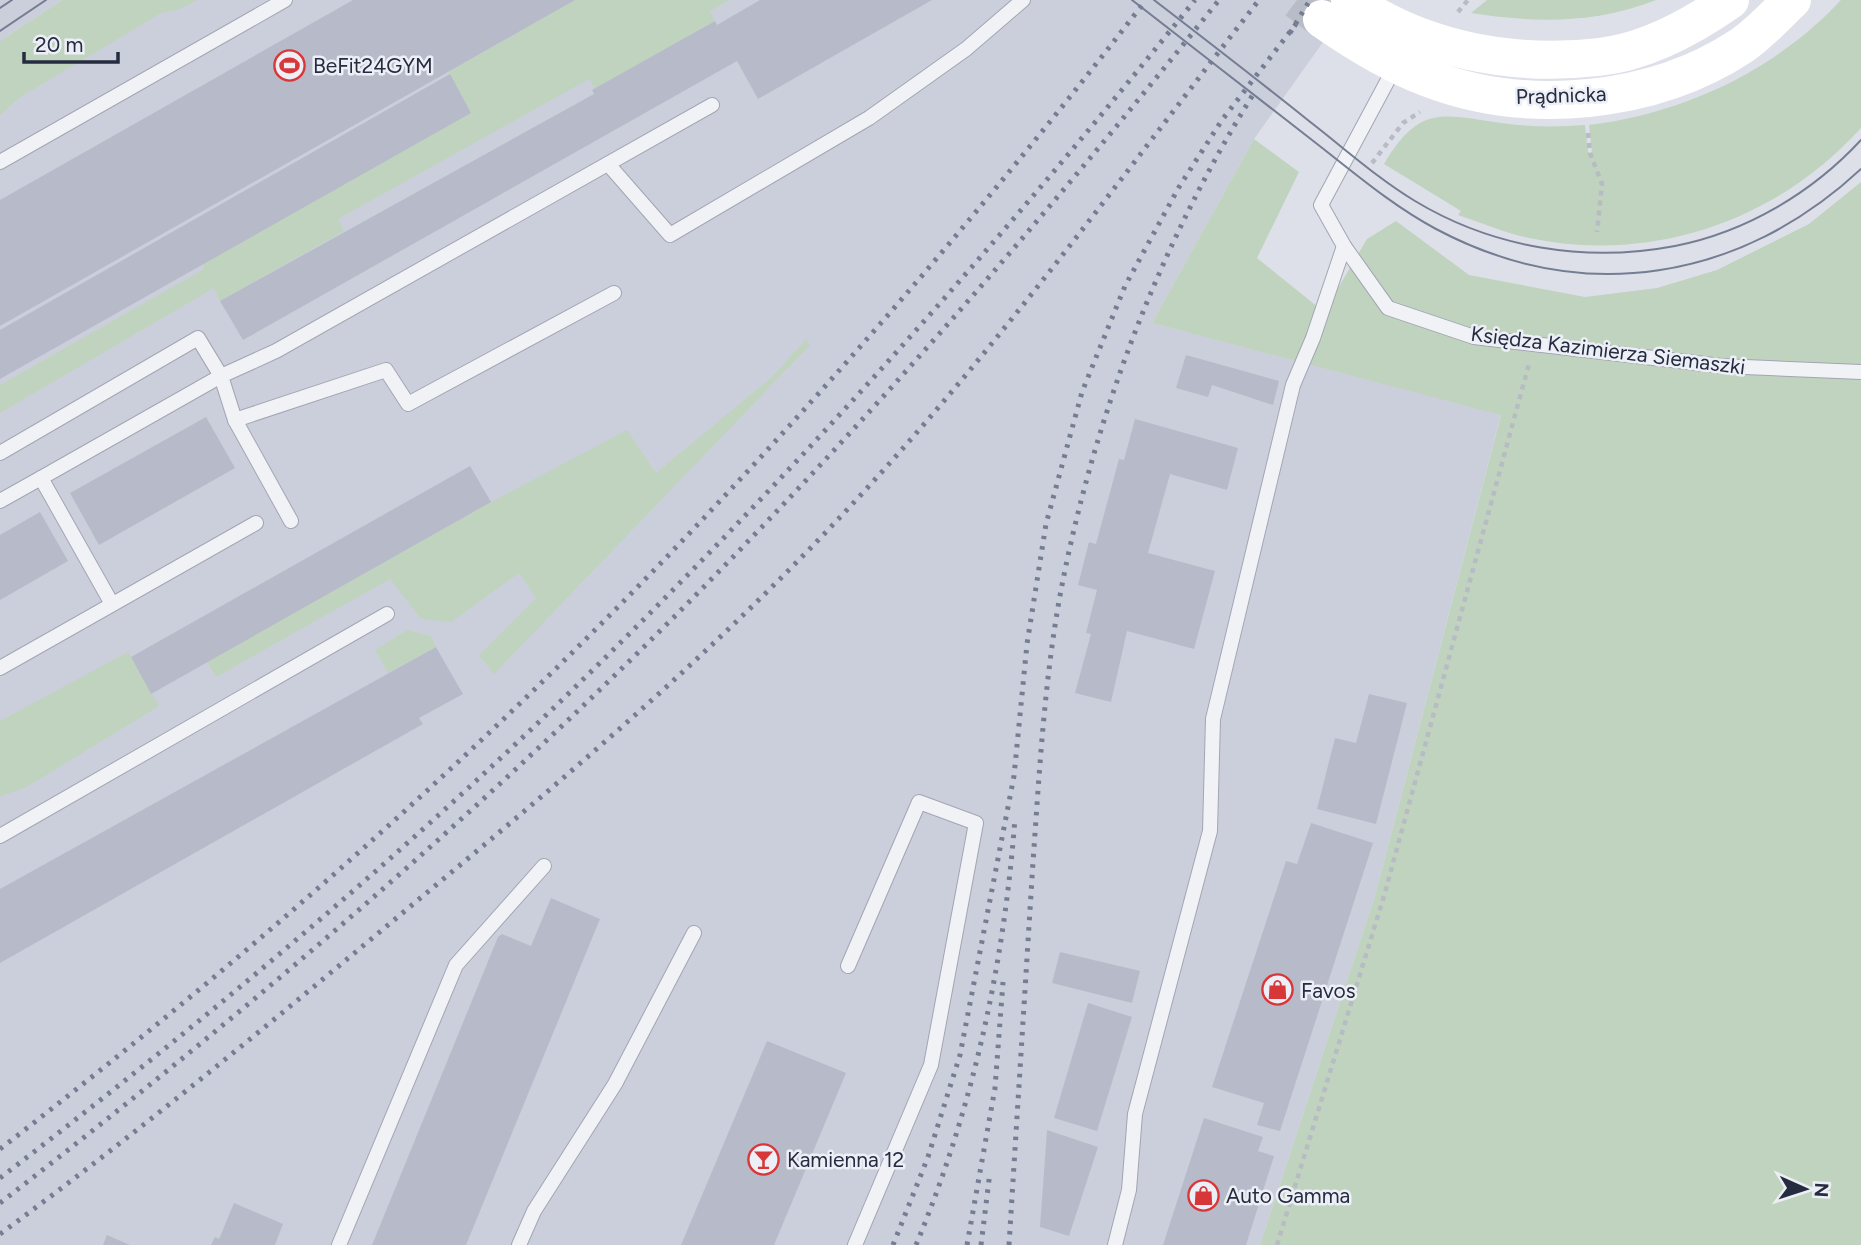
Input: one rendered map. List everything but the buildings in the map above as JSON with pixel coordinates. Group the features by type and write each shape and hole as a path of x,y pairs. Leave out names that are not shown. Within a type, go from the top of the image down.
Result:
{"street":[{"name":"Prądnicka","path":"1403,50 1458,49 1503,56 1601,57 1674,34 1731,0"},
{"name":"Prądnicka","path":"1336,10 1403,50 1429,79 1485,94 1575,99 1609,95 1667,81 1706,65 1742,46 1792,0"}],"lane":[{"path":"0,162 285,0"},
{"path":"608,164 670,234 869,118 966,49 1023,0"},
{"name":"Księdza Kazimierza Siemaszki","path":"1403,50 1321,205 1344,246 1388,308 1474,337 1535,342 1722,366 1861,372"},
{"path":"0,501 220,376 276,351 712,105"},
{"path":"1115,1245 1129,1190 1135,1114 1210,831 1213,719 1293,385 1313,338 1344,246"},
{"path":"235,420 386,370 408,404 614,293"},
{"path":"0,453 198,338 220,376 235,420 291,521"},
{"path":"41,478 112,604"},
{"path":"0,668 256,523"},
{"path":"0,836 387,614"},
{"path":"848,966 919,802 976,823 931,1065 856,1245"},
{"path":"338,1245 456,965 544,866"},
{"path":"519,1245 534,1211 615,1084 694,933"}],"path":[{"path":"1463,4 1468,0"},
{"path":"1587,124 1590,153 1601,184 1597,232"},
{"path":"1278,1245 1384,896 1535,342"}],"shaded area":[{"path":"0,0 62,0 0,41"},
{"path":"171,0 1353,0 1254,139 1152,323 1501,414 1375,896 1260,1245 0,1245 0,100"}],"green space":[{"path":"62,0 198,0 177,10 161,13 19,98 0,115 0,41"},
{"path":"575,0 729,0 710,11 715,21 595,89 589,79 338,219 344,231 220,301 214,288 0,413 0,385 204,269 202,263 471,113 448,72"},
{"path":"1487,0 1656,0 1610,14 1565,19 1518,19 1471,13"},
{"path":"1841,0 1861,0 1861,128 1828,160 1791,188 1751,211 1710,228 1666,239 1621,245 1575,245 1529,238 1458,215 1461,211 1384,164 1411,130 1424,121 1437,117 1528,126 1585,125 1588,152 1592,153 1589,125 1659,110 1726,85 1787,48"},
{"path":"1254,139 1299,172 1257,258 1324,312 1367,239 1396,221 1469,275 1585,297 1657,288 1717,270 1809,224 1861,182 1861,1245 1260,1245 1375,896 1501,415 1152,323"},
{"path":"806,339 810,345 494,674 479,655 536,598 519,573 451,622 421,619 390,579 216,677 207,662 491,502 627,430 656,473 772,377"},
{"path":"407,630 431,636 436,647 388,673 375,650"},
{"path":"128,652 159,706 25,788 0,796 0,721"}],"tunnel":[{"path":"1297,0 1322,19"}],"tram line":[{"path":"0,8 12,0"},
{"path":"0,31 46,0"},
{"path":"1132,0 1403,209 1436,229 1492,253 1548,268 1603,274 1659,270 1713,258 1765,237 1814,207 1861,169"},
{"path":"1154,0 1415,201 1476,230 1541,248 1608,253 1641,251 1701,240 1776,208 1821,177 1861,140"}],"railway":[{"path":"0,1149 179,1006 353,858 438,781 603,622 744,475 922,276 1036,140 1146,0"},
{"path":"0,1178 146,1064 360,885 499,760 650,614 732,530 891,358 1046,181 1195,0"},
{"path":"0,1203 176,1064 348,919 597,693 749,541 888,391 1023,237 1219,0"},
{"path":"0,1234 215,1068 481,848 647,704 754,604 857,499 963,379 1259,0"},
{"path":"1290,33 1310,0"},
{"path":"893,1245 928,1157 960,1055 1014,776 1027,644 1046,524 1082,392 1125,286 1179,187 1222,120 1296,24"},
{"path":"1009,1245 1041,752 1048,679 1065,570 1096,445 1138,323 1191,206 1254,93"},
{"path":"916,1245 954,1141 983,1035 1003,927 1015,818"},
{"path":"967,1245 995,1088 1003,982"},
{"path":"981,1245 990,1172"}],"place":[{"name":"BeFit24GYM","path":"290,65"},
{"name":"Favos","path":"1278,990"},
{"name":"Kamienna 12","path":"764,1159"},
{"name":"Auto Gamma","path":"1203,1195"}]}
